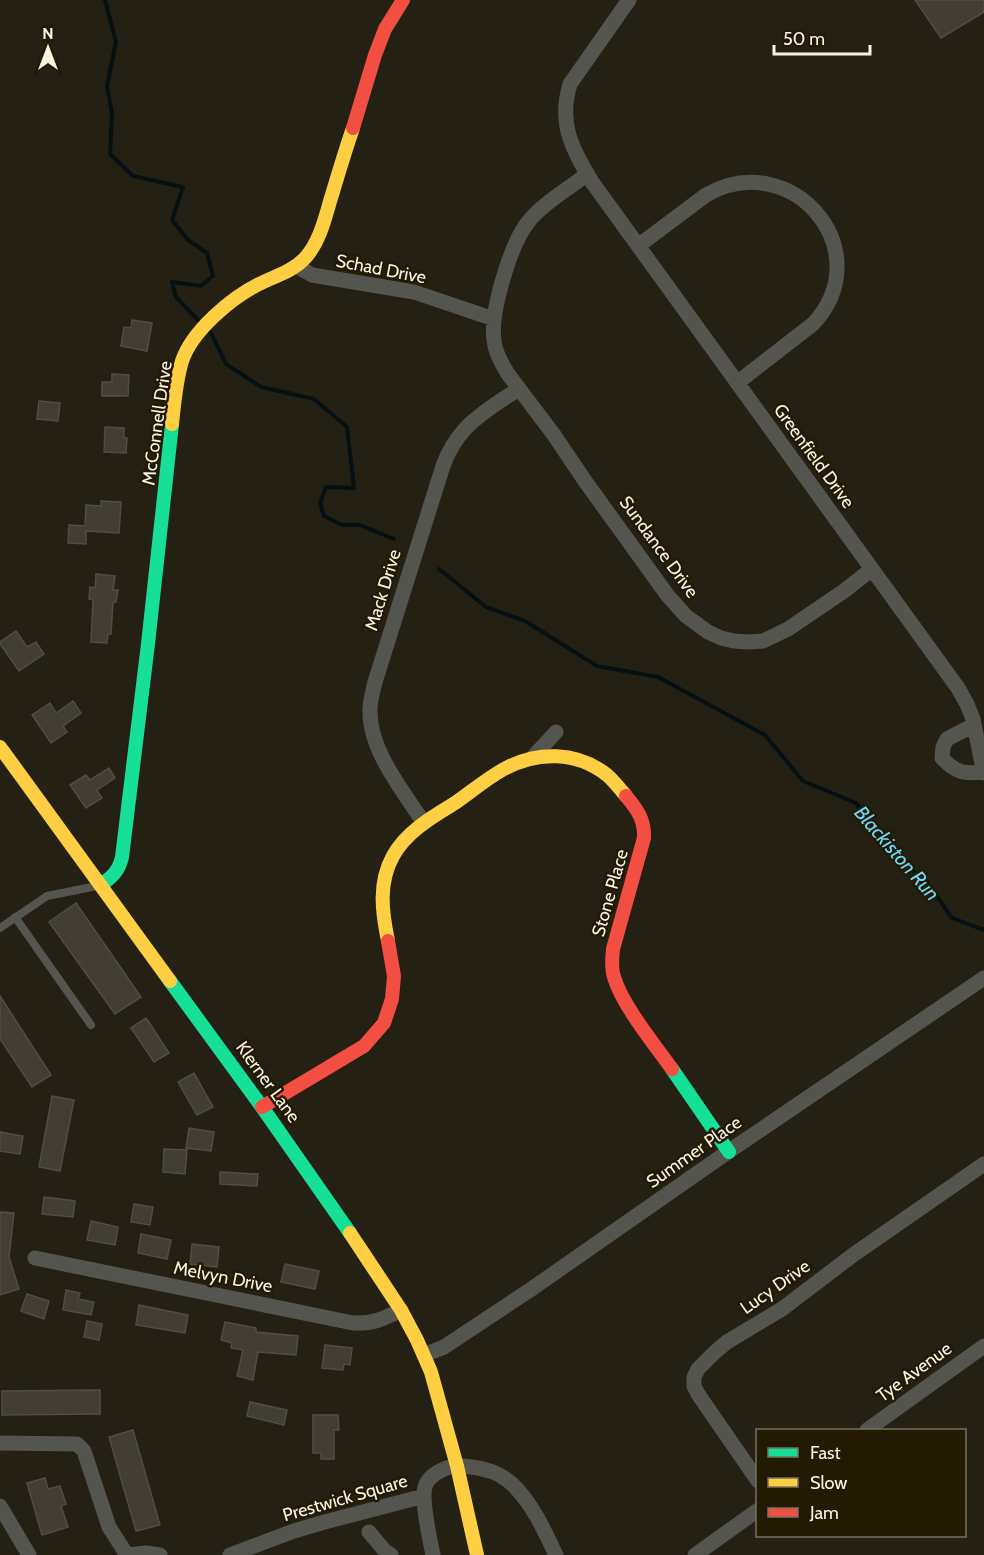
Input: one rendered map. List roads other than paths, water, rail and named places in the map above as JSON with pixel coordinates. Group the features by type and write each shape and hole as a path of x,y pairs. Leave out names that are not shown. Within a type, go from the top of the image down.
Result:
{"street":[{"name":"McConnell Drive","path":"101,885 119,870 123,850 174,404 182,362 193,339 210,318 258,285 296,266 313,248 323,223 375,55 385,29 403,0"},
{"name":"Greenfield Drive","path":"629,0 570,84 566,97 566,125 575,154 638,246 958,688 974,724 984,773"},
{"path":"494,319 512,252 522,231 536,213 587,174"},
{"path":"638,246 706,195 717,189 742,182 779,187 801,199 820,216 832,238 836,264 836,277 828,303 813,324 737,383"},
{"name":"Schad Drive","path":"296,266 312,275 414,292 494,319"},
{"name":"Sundance Drive","path":"494,319 494,340 501,363 668,596 686,616 708,632 734,641 763,641 788,629 872,569"},
{"name":"Mack Drive","path":"424,824 395,779 378,747 371,722 371,696 449,452 466,428 519,389"},
{"path":"974,724 947,739 943,747 942,758 951,768 966,774 984,773"},
{"name":"Stone Place","path":"532,758 556,732"},
{"name":"Klerner Lane","path":"0,747 262,1107 367,1257 401,1310 431,1372 457,1466 477,1555"},
{"name":"Stone Place","path":"262,1107 364,1046 375,1037 390,1012 394,980 384,916 383,886 391,860 406,838 438,812 500,771 525,759 553,756 582,762 607,776 626,796 645,824 644,846 614,949 612,964 614,978 639,1023 729,1152"},
{"name":"Summer Place","path":"424,1355 444,1347 530,1290 984,978"},
{"name":"Lucy Drive","path":"756,1478 698,1394 694,1386 694,1377 698,1369 727,1342 782,1309 853,1255 984,1164"},
{"name":"Melvyn Drive","path":"35,1258 352,1323 366,1324 378,1321 401,1310"},
{"name":"Tye Avenue","path":"870,1429 984,1346"},
{"path":"0,1443 77,1444 84,1451 109,1527 128,1555 146,1553 160,1555"},
{"path":"457,1466 492,1471 515,1486 531,1506 556,1555"},
{"name":"Prestwick Square","path":"233,1555 294,1531 424,1496 425,1487 431,1477 439,1471 457,1466"},
{"path":"424,1496 433,1555"},
{"path":"0,1506 29,1555"},
{"path":"695,1555 756,1511"},
{"path":"369,1532 391,1555"}],"lane":[{"path":"0,928 47,896 101,885"},
{"path":"15,917 91,1025"}],"waterway":[{"name":"Blackiston Run","path":"105,0 116,42 107,86 112,113 110,154 133,176 183,187 172,220 188,240 207,253 213,276 201,286 172,282 176,297 198,320"},
{"name":"Blackiston Run","path":"210,331 226,364 261,387 314,399 347,427 354,488 326,487 320,503 324,516 342,525 360,525 394,539"},
{"name":"Blackiston Run","path":"439,569 486,607 525,621 597,666 658,677 765,735 803,781 856,803 902,863 927,882 952,918 984,930"}]}
